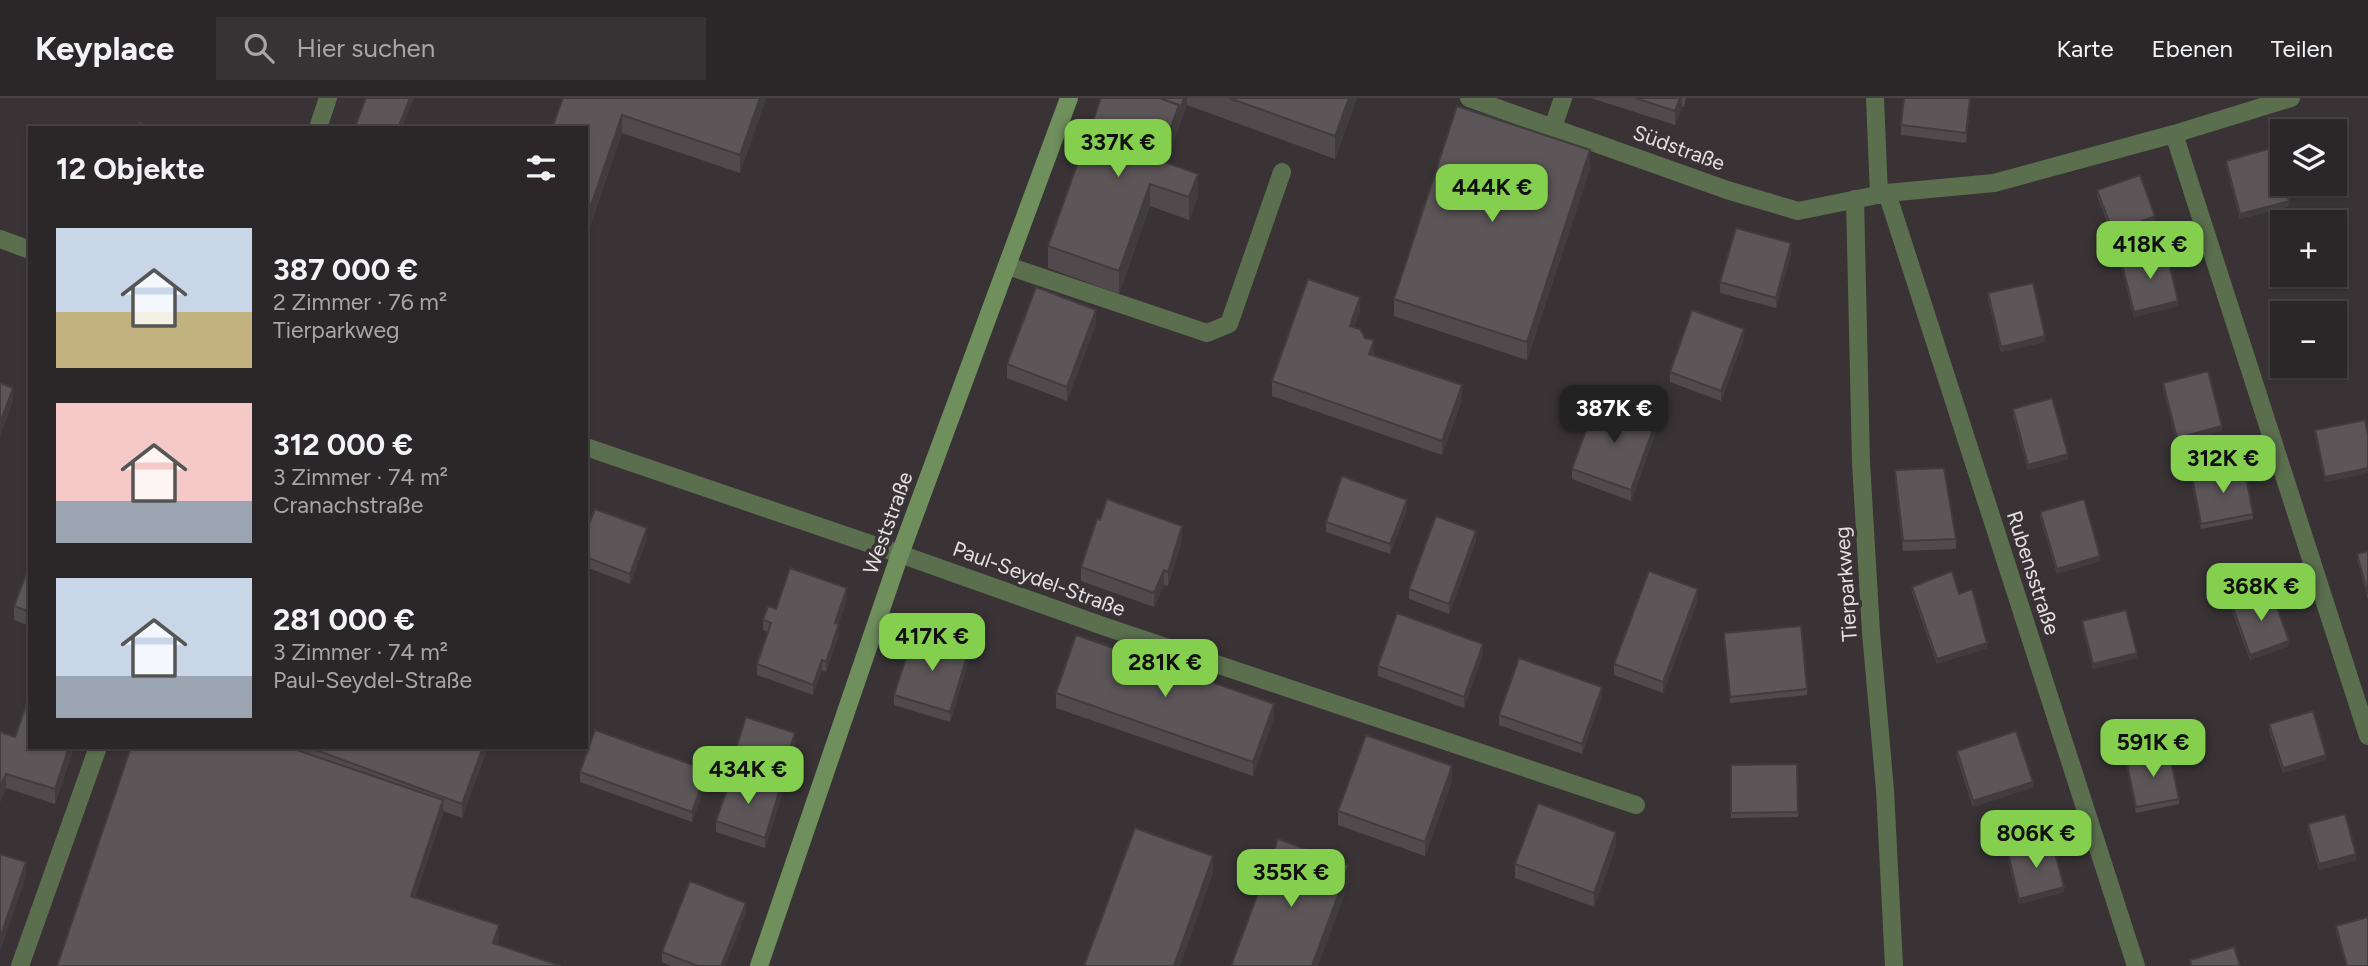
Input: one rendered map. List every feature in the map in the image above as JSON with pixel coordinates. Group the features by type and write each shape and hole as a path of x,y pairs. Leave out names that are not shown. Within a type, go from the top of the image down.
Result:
{"main road":[{"name":"Weststraße","path":"759,966 900,554 1069,98"}],"street":[{"path":"319,126 328,98"},
{"name":"Südstraße","path":"1469,98 1727,190 1798,211 1883,194 1994,183 2174,134 2291,98"},
{"path":"1553,127 1563,98"},
{"path":"1875,98 1883,194"},
{"path":"2174,134 2368,736"},
{"path":"1008,266 1207,333 1229,324 1282,172"},
{"name":"Rubensstraße","path":"1883,194 2136,966"},
{"name":"Tierparkweg","path":"1855,199 1861,462 1871,632 1885,790 1894,966"},
{"path":"0,239 28,249"},
{"name":"Paul-Seydel-Straße","path":"588,448 1103,626 1636,805"},
{"path":"20,966 97,749"}],"building":[{"path":"366,98 410,98 399,126 355,126"},
{"path":"563,98 760,98 740,155 622,115 588,214 588,126 553,126"},
{"path":"1101,98 1160,98 1179,105 1159,160 1198,174 1189,197 1150,184 1119,271 1048,246"},
{"path":"1160,98 1184,98 1179,113 1179,105"},
{"path":"1229,98 1349,98 1335,136"},
{"path":"1635,98 1680,98 1675,111"},
{"path":"1904,98 1970,98 1966,133 1901,125"},
{"path":"1457,106 1590,150 1527,342 1394,299"},
{"path":"2270,148 2270,196 2288,196 2289,201 2240,214 2226,161"},
{"path":"2140,175 2155,216 2113,232 2097,190"},
{"path":"1736,228 1791,243 1776,298 1720,282"},
{"path":"2166,250 2178,301 2134,312 2121,261"},
{"path":"1308,279 1360,297 1350,326 1360,329 1365,338 1374,340 1369,354 1462,385 1442,441 1272,381"},
{"path":"2033,283 2045,336 2001,347 1988,293"},
{"path":"1036,287 1096,310 1067,387 1007,364"},
{"path":"1692,310 1744,329 1721,391 1670,372"},
{"path":"2208,371 2222,426 2177,438 2163,383"},
{"path":"0,383 13,388 0,423"},
{"path":"2052,398 2068,454 2028,465 2013,409"},
{"path":"1597,400 1656,421 1631,490 1572,469"},
{"path":"2365,420 2368,468 2325,477 2315,430"},
{"path":"2244,466 2253,514 2201,524 2192,477"},
{"path":"1944,468 1956,539 1903,541 1895,470"},
{"path":"1342,476 1407,500 1390,544 1326,522"},
{"path":"1107,499 1182,526 1168,572 1164,570 1154,593 1081,567 1097,519 1100,520"},
{"path":"2084,499 2100,556 2057,569 2040,512"},
{"path":"595,509 647,528 630,574 588,558 588,526"},
{"path":"1436,516 1476,531 1449,604 1409,589"},
{"path":"2368,551 2368,595 2357,554"},
{"path":"790,568 847,588 835,623 839,624 826,662 822,660 813,685 757,664 771,623 763,620 768,606 776,609"},
{"path":"28,569 28,611 14,606"},
{"path":"1649,571 1698,589 1663,682 1614,664"},
{"path":"1952,571 1959,594 1972,589 1987,643 1937,659 1912,587"},
{"path":"2271,590 2289,641 2250,655 2232,605"},
{"path":"2126,610 2137,653 2093,664 2082,621"},
{"path":"1397,613 1483,644 1464,697 1378,666"},
{"path":"1801,626 1807,689 1730,697 1724,633"},
{"path":"914,633 969,650 950,712 894,695"},
{"path":"1076,635 1274,704 1253,762 1056,693"},
{"path":"1519,658 1602,687 1582,744 1499,715"},
{"path":"28,700 28,749 68,749 55,789 6,774 0,787 0,732 15,737"},
{"path":"2313,711 2326,755 2283,768 2269,724"},
{"path":"746,717 795,733 780,777 732,761"},
{"path":"595,730 707,770 692,812 580,772"},
{"path":"2016,731 2033,782 1973,801 1957,751"},
{"path":"1366,735 1452,766 1425,842 1338,811"},
{"path":"130,749 294,749 443,800 411,896 499,925 493,943 561,966 57,966"},
{"path":"313,749 482,749 462,804"},
{"path":"2169,751 2179,799 2136,807 2126,760"},
{"path":"1797,764 1798,812 1731,813 1731,765"},
{"path":"732,774 780,789 765,838 716,821"},
{"path":"1538,803 1616,832 1594,893 1515,864"},
{"path":"2345,814 2356,854 2319,864 2308,824"},
{"path":"1135,828 1213,856 1174,966 1084,966"},
{"path":"1278,839 1349,865 1312,966 1231,966"},
{"path":"2052,841 2064,887 2019,899 2008,854"},
{"path":"0,854 26,862 0,938"},
{"path":"690,881 746,903 721,966 698,966 662,952"},
{"path":"2368,917 2368,966 2347,966 2336,926"},
{"path":"2234,947 2240,966 2191,966 2190,960"}]}
